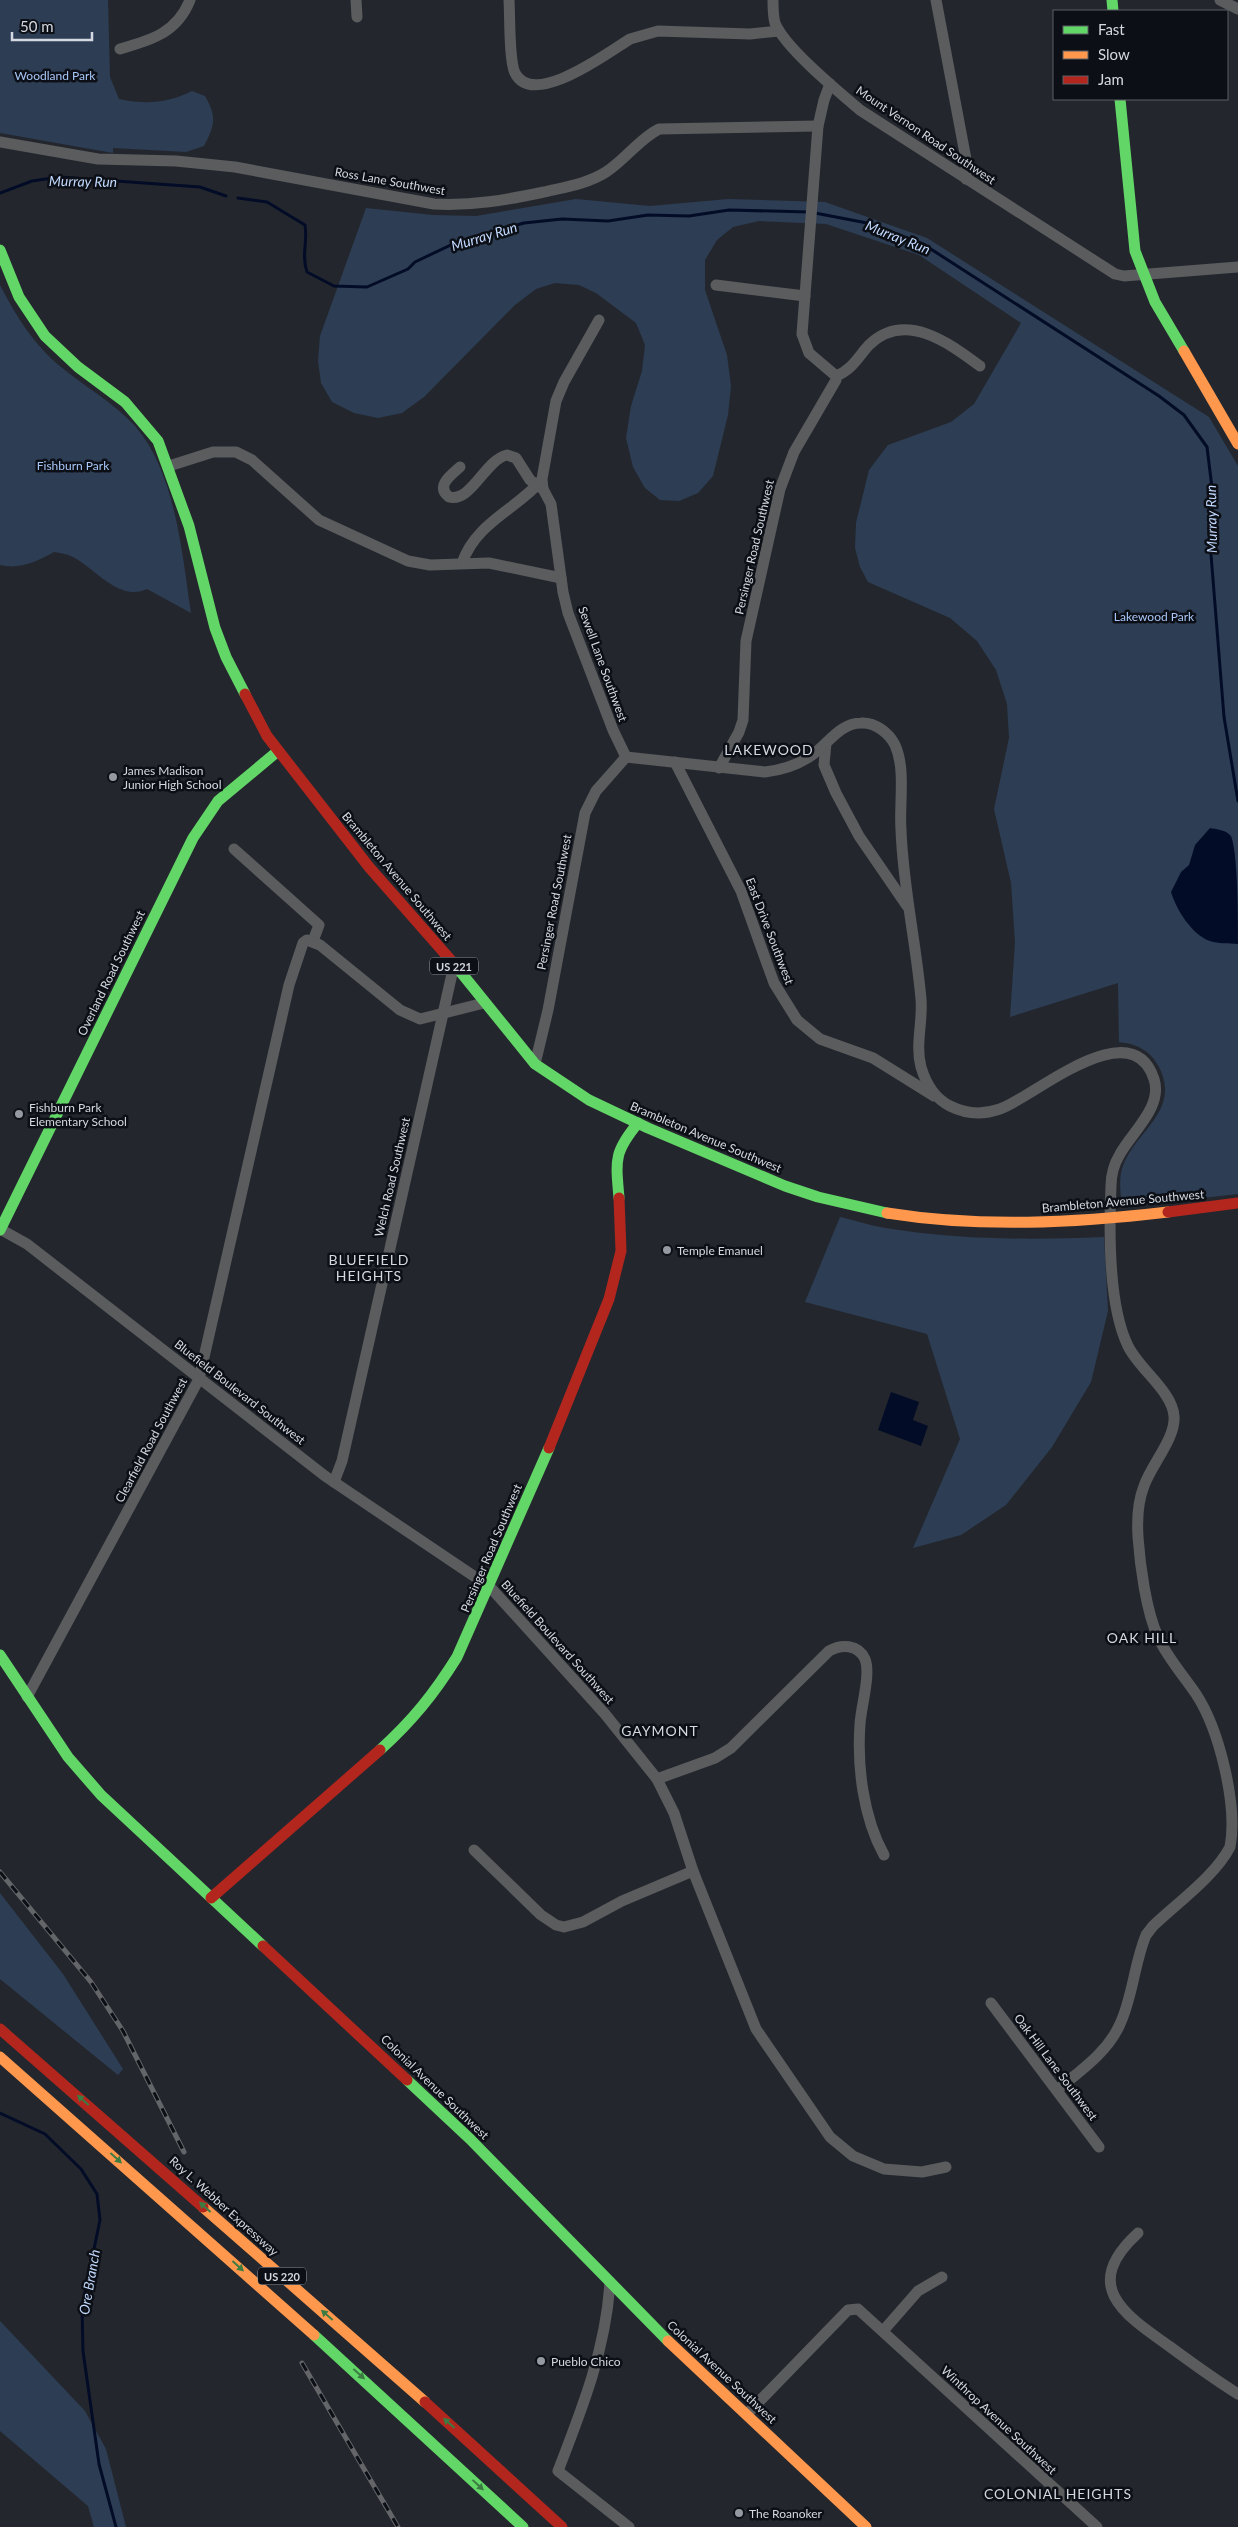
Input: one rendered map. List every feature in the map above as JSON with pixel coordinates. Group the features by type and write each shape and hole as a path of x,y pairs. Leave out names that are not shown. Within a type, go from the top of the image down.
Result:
{"main road":[{"path":"1120,100 1135,251 1155,302 1238,444"},
{"name":"Brambleton Avenue Southwest","path":"0,250 19,297 45,336 78,368 125,402 139,416 158,441 169,466 189,526 207,602 226,657 267,736 369,867 535,1064 575,1093 638,1123 780,1184 819,1197 885,1212 967,1222 1042,1222 1110,1218 1238,1203"},
{"name":"Overland Road Southwest","path":"0,1229 193,838 218,801 278,751"},
{"name":"Persinger Road Southwest","path":"211,1898 408,1725 425,1706 456,1657 490,1587 564,1413 609,1299 621,1251 616,1161 623,1141 638,1123"},
{"name":"Colonial Avenue Southwest","path":"0,1655 68,1756 101,1795 470,2139 655,2328 866,2527"},
{"name":"Roy L. Webber Expressway","path":"0,2029 566,2524"},
{"name":"US 220","path":"0,2058 276,2300 523,2527"}],"street":[{"path":"120,49 162,35 179,20 190,0"},
{"path":"356,0 357,17"},
{"path":"509,0 513,67 518,79 532,85 555,82 630,39 644,34 665,31 750,34 779,31 773,15 773,0"},
{"path":"936,0 966,159 966,179"},
{"path":"1220,0 1238,9"},
{"name":"Mount Vernon Road Southwest","path":"779,31 830,84 860,110 1115,274 1124,276 1144,275 1238,267"},
{"path":"830,84 818,126 802,334 804,343 814,359 836,376 851,368 872,342 885,334 904,329 934,337 980,366"},
{"name":"Ross Lane Southwest","path":"0,142 98,159 176,161 235,167 434,204 457,205 498,201 591,180 606,172 628,155 649,134 659,129 818,126"},
{"path":"716,285 805,296"},
{"path":"462,563 466,553 482,530 541,485 556,401 564,382 599,320"},
{"name":"Persinger Road Southwest","path":"719,768 739,732 743,720 746,641 780,489 794,452 835,383 836,376"},
{"path":"169,466 213,452 236,452 252,460 304,508 329,526 408,561 430,565 462,563 498,565 561,578"},
{"name":"Sewell Lane Southwest","path":"460,468 446,479 444,491 449,498 460,497 467,492 495,462 507,455 516,458 541,485 554,516 561,578 568,613 613,730 626,757"},
{"path":"626,757 758,772 779,770 810,757 846,727 864,723 883,731 896,747 900,768 902,854 921,999 919,1056 922,1071 935,1097"},
{"path":"826,743 824,765 836,793 859,836 909,908"},
{"name":"Persinger Road Southwest","path":"535,1064 548,1010 585,813 596,791 626,757"},
{"name":"East Drive Southwest","path":"675,762 741,891 774,983 797,1020 820,1039 887,1065 935,1097 963,1112 989,1112 1024,1098 1068,1068 1086,1060 1120,1053 1136,1057 1144,1063 1154,1078 1155,1096 1150,1110 1120,1152 1115,1164 1112,1178 1110,1218 1113,1291 1122,1334 1139,1365 1167,1396 1174,1415 1172,1430 1150,1472 1140,1498 1138,1536 1150,1612 1157,1636 1198,1697 1222,1745 1232,1784 1236,1823 1230,1846 1223,1857 1211,1871 1152,1926 1146,1935 1124,2013 1114,2036 1088,2065 1056,2090"},
{"path":"234,849 319,925 312,941 354,972 400,1010 420,1019 484,1003"},
{"name":"Clearfield Road Southwest","path":"27,1697 200,1378 289,986 303,943 307,940 312,941"},
{"name":"Welch Road Southwest","path":"334,1482 342,1461 454,966"},
{"name":"Bluefield Boulevard Southwest","path":"0,1229 27,1244 334,1482 490,1587 605,1714 657,1779 674,1813 693,1871 756,2030 830,2137 853,2156 884,2169 922,2172 946,2167"},
{"path":"657,1779 715,1758 730,1748 829,1651 843,1646 858,1650 866,1664 860,1724 862,1780 872,1828 884,1855"},
{"path":"474,1850 541,1915 556,1925 564,1927 583,1922 622,1901 693,1871"},
{"name":"Oak Hill Lane Southwest","path":"991,2003 1100,2147"},
{"path":"1138,2233 1114,2258 1111,2280 1113,2291 1119,2304 1132,2320 1201,2370 1238,2394"},
{"path":"883,2332 918,2291 942,2277"},
{"path":"610,2282 608,2315 601,2351 584,2404 558,2470 630,2527"},
{"name":"Winthrop Avenue Southwest","path":"747,2414 848,2310 858,2309 1097,2527"}],"green space":[{"name":"Woodland Park","path":"0,0 108,0 110,77 119,99 157,102 192,91 205,96 213,116 213,121 204,146 186,152 113,148 113,153 0,133"},
{"name":"Lakewood Park","path":"576,199 650,206 728,199 825,202 927,238 1209,417 1238,466 1238,1194 1123,1207 1120,1188 1122,1169 1128,1156 1160,1109 1164,1097 1164,1083 1159,1067 1147,1052 1132,1044 1119,1042 1118,983 1010,1017 1015,942 1011,883 994,809 1009,738 1007,704 996,670 977,641 950,618 868,582 860,567 855,548 856,523 869,470 888,445 951,422 974,404 1021,323 919,255 826,224 759,221 733,227 717,240 705,260 705,290 727,355 731,386 728,415 713,476 698,493 679,501 660,500 645,488 633,467 626,438 631,406 642,371 645,345 636,323 596,293 579,285 555,283 536,289 515,305 424,397 402,413 378,418 354,413 332,402 321,383 318,361 320,336 366,208 433,215 476,216"},
{"name":"Fishburn Park","path":"0,285 19,319 42,349 61,367 126,417 149,445 160,467 175,515 191,613 147,589 137,592 117,588 82,562 64,554 54,552 21,565 0,565"},
{"path":"840,1217 886,1228 918,1233 1024,1239 1104,1237 1108,1311 1091,1382 1052,1447 1006,1505 961,1535 913,1548 960,1439 927,1334 805,1302"},
{"path":"0,1893 63,1974 123,2069 118,2075 0,1979"},
{"path":"0,2321 85,2411 106,2449 126,2527 94,2527 88,2506 0,2431"}],"shaded area":[{"path":"1210,828 1221,830 1231,836 1235,857 1237,887 1238,944 1213,942 1203,938 1186,921 1171,892 1181,872 1189,865 1195,845"},
{"path":"891,1392 919,1402 913,1420 928,1426 921,1446 878,1430"}],"waterway":[{"name":"Murray Run","path":"0,193 32,181 60,177 200,187 226,196"},
{"name":"Murray Run","path":"238,198 267,202 305,225 305,266 307,272 334,286 367,287 408,269 415,262 457,242 524,223 562,219 608,221 648,215 689,216 729,210 809,212"},
{"name":"Murray Run","path":"815,213 867,223 923,244 1159,396 1184,415 1207,447 1213,496 1210,542 1224,717 1238,801"},
{"name":"Ore Branch","path":"0,2113 45,2134 81,2169 97,2194 100,2220 82,2307 83,2351 99,2464 116,2527"}],"railway":[{"path":"0,1872 91,1982 123,2031 184,2152"},
{"path":"302,2363 398,2527"}],"traffic: fast":[{"path":"1112,0 1113,10"},
{"path":"1120,100 1135,251 1155,302 1184,351"},
{"path":"0,250 19,297 45,336 78,367 125,402 158,441 189,526 215,628 226,657 245,694"},
{"path":"0,1230 193,838 218,801 278,751"},
{"path":"455,965 535,1064 589,1100 648,1128 785,1186 818,1197 887,1213"},
{"path":"619,1198 617,1166 620,1150 638,1123"},
{"path":"380,1750 422,1706 457,1657 549,1448"},
{"path":"0,1655 68,1757 101,1795 263,1946"},
{"path":"407,2080 470,2139 668,2341"},
{"path":"314,2335 523,2527"}],"traffic: slow":[{"path":"1184,351 1238,444"},
{"path":"887,1213 957,1221 1028,1222 1098,1219 1168,1212"},
{"path":"0,2057 314,2335"},
{"path":"203,2207 425,2402"},
{"path":"668,2341 866,2527"}],"traffic: jam":[{"path":"245,694 267,736 369,867 455,965"},
{"path":"549,1448 609,1299 621,1251 619,1198"},
{"path":"1168,1212 1238,1203"},
{"path":"211,1898 380,1750"},
{"path":"263,1946 407,2080"},
{"path":"0,2029 203,2207"},
{"path":"425,2402 562,2527"}],"place":[{"name":"James Madison Junior High School","path":"113,777"},
{"name":"Fishburn Park Elementary School","path":"19,1114"},
{"name":"Temple Emanuel","path":"667,1250"},
{"name":"Pueblo Chico","path":"541,2361"},
{"name":"The Roanoker","path":"739,2513"}],"district":[{"name":"LAKEWOOD","path":"769,749"},
{"name":"BLUEFIELD HEIGHTS","path":"369,1268"},
{"name":"OAK HILL","path":"1142,1637"},
{"name":"GAYMONT","path":"660,1730"},
{"name":"COLONIAL HEIGHTS","path":"1058,2493"}]}
